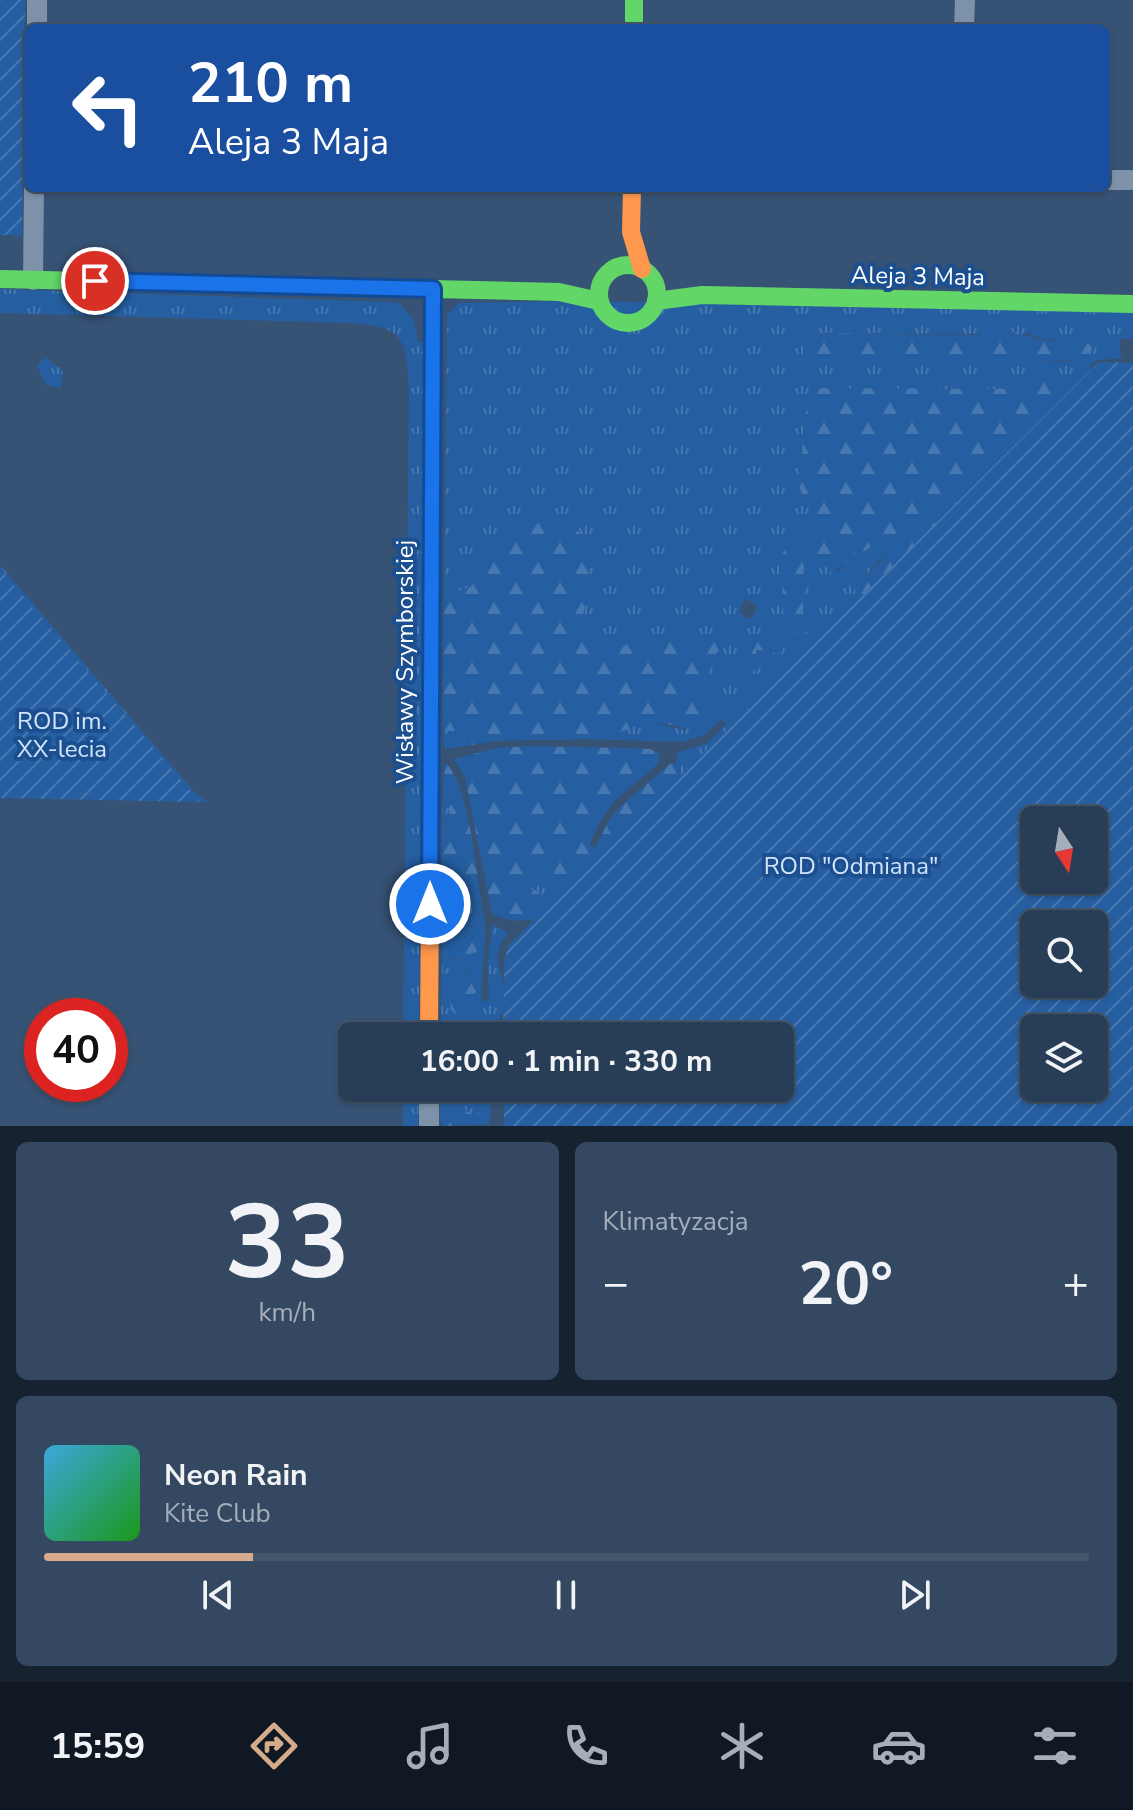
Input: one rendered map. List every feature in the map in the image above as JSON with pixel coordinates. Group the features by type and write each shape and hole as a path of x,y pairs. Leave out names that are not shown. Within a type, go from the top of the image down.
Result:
{"street":[{"path":"37,0 37,24"},
{"path":"634,0 634,24"},
{"path":"964,24 965,0"},
{"path":"1110,180 1133,180"},
{"path":"33,280 34,192"},
{"path":"631,232 605,284 610,317 627,323 645,317 651,284 631,232 632,192"},
{"path":"0,279 559,292 605,284 623,265 651,284"},
{"name":"Aleja 3 Maja","path":"651,284 702,295 1133,304"},
{"name":"Wisławy Szymborskiej","path":"429,1022 433,289"},
{"path":"429,1102 429,1126"}],"green space":[{"path":"0,0 25,0 22,236 0,235"},
{"path":"0,289 390,302 399,303 414,320 418,342 424,342 419,1022 403,1022 409,385 402,344 397,336 380,327 349,323 0,313"},
{"path":"582,301 1133,312 1133,339 1120,339 1120,356 1126,358 1097,360 1067,394 1063,383 1052,376 1008,389 812,389 804,420 800,489 815,519 813,539 781,557 792,631 812,629 803,618 803,558 819,560 838,571 847,562 850,553 865,551 880,540 888,548 855,587 857,603 682,776 676,763 677,753 707,743 726,724 722,719 704,735 682,742 584,739 621,732 629,726 655,723 685,730 708,676 707,657 682,640 633,641 611,648 592,638 579,636 589,574 523,524 503,533 472,586 444,598 447,316 458,303","holes":["812,333 1028,334 1043,339 1090,344 1093,349 1084,360 1062,362 811,361","745,599 756,604 752,618 739,612","783,638 779,653 756,650 745,674 759,641"]},
{"path":"997,329 1043,340 1091,344 1093,349 1084,360 1009,363 811,361 805,358 803,348 811,333 980,335"},
{"path":"45,357 63,371 61,388 46,385 37,366"},
{"name":"ROD \"Odmiana\"","path":"1099,362 1133,363 1133,1126 504,1126 504,1102 794,1102 794,1022 503,1022 504,962 508,946"},
{"path":"1052,376 1062,377 1067,394 857,603 855,587 882,560 888,548 880,540 865,551 850,553 848,562 830,573 826,564 804,558 803,618 812,630 802,634 786,631 781,557 791,537 813,539 815,519 800,489 804,420 812,388 1008,389"},
{"path":"523,524 561,524 582,535 589,562 587,595 579,636 592,638 611,648 632,641 683,640 695,647 710,638 724,644 715,655 707,657 708,676 700,694 710,697 718,708 718,716 711,723 696,729 649,723 597,738 500,741 472,745 462,731 443,731 444,598 472,586 503,533"},
{"path":"0,565 198,796 208,802 200,802 0,569"},
{"name":"ROD im. XX-lecia","path":"0,569 200,802 0,798"},
{"path":"784,638 783,650 779,653 756,650 757,665 749,679 745,674 747,668 743,647 759,641"},
{"path":"443,731 462,731 472,745 445,749"},
{"path":"497,748 650,749 658,753 660,760 656,765 606,812 589,845 595,848 618,809 670,764 676,763 682,776 570,887 548,869 514,878 515,882 534,890 545,901 536,915 515,921 492,913 465,778 454,759"},
{"path":"445,762 460,788 470,826 481,899 472,902 461,902 449,894 450,880 442,875 442,833 450,831 453,816 449,813 449,807 454,802 443,791"},
{"path":"443,791 454,802 449,812 453,816 450,831 442,833"},
{"path":"548,869 570,887 533,924 530,919 529,886 521,886 514,878"},
{"path":"442,875 471,904 481,899 485,926 442,925"},
{"path":"442,925 485,926 485,936 479,940 476,952 446,961 442,958"},
{"path":"492,925 508,932 499,947 497,959 504,986 500,1022 441,1022 442,958 453,961 476,952 479,940 485,936 481,993 482,1001 489,1001 488,963","holes":["467,969 472,973 469,980 476,992 472,998 462,1000 452,1013 449,995 451,986 458,982 460,970"]},
{"path":"460,969 472,972 470,981 476,992 472,999 462,1000 456,1014 451,1010 449,995 451,986 458,982"},
{"path":"403,1102 419,1102 418,1126 403,1126"},
{"path":"449,1102 470,1114 469,1123 476,1123 478,1109 482,1105 491,1106 489,1124 443,1126 440,1110"},
{"path":"450,1102 492,1102 491,1106 482,1105 478,1109 476,1123 469,1123 465,1109"}],"traffic: fast":[{"path":"634,0 634,24"},
{"path":"628,265 639,267 648,274 655,283 657,294 655,305 648,314 639,321 628,323 617,321 608,314 601,305 599,294 601,283 608,274 617,267 628,265"},
{"path":"0,279 559,292 599,301"},
{"path":"431,753 433,289"},
{"path":"656,301 702,295 1133,304"}],"traffic: slow":[{"path":"632,192 631,232 642,269"},
{"path":"429,1022 431,753"}],"route":[{"path":"95,281 433,289 430,904"}]}
